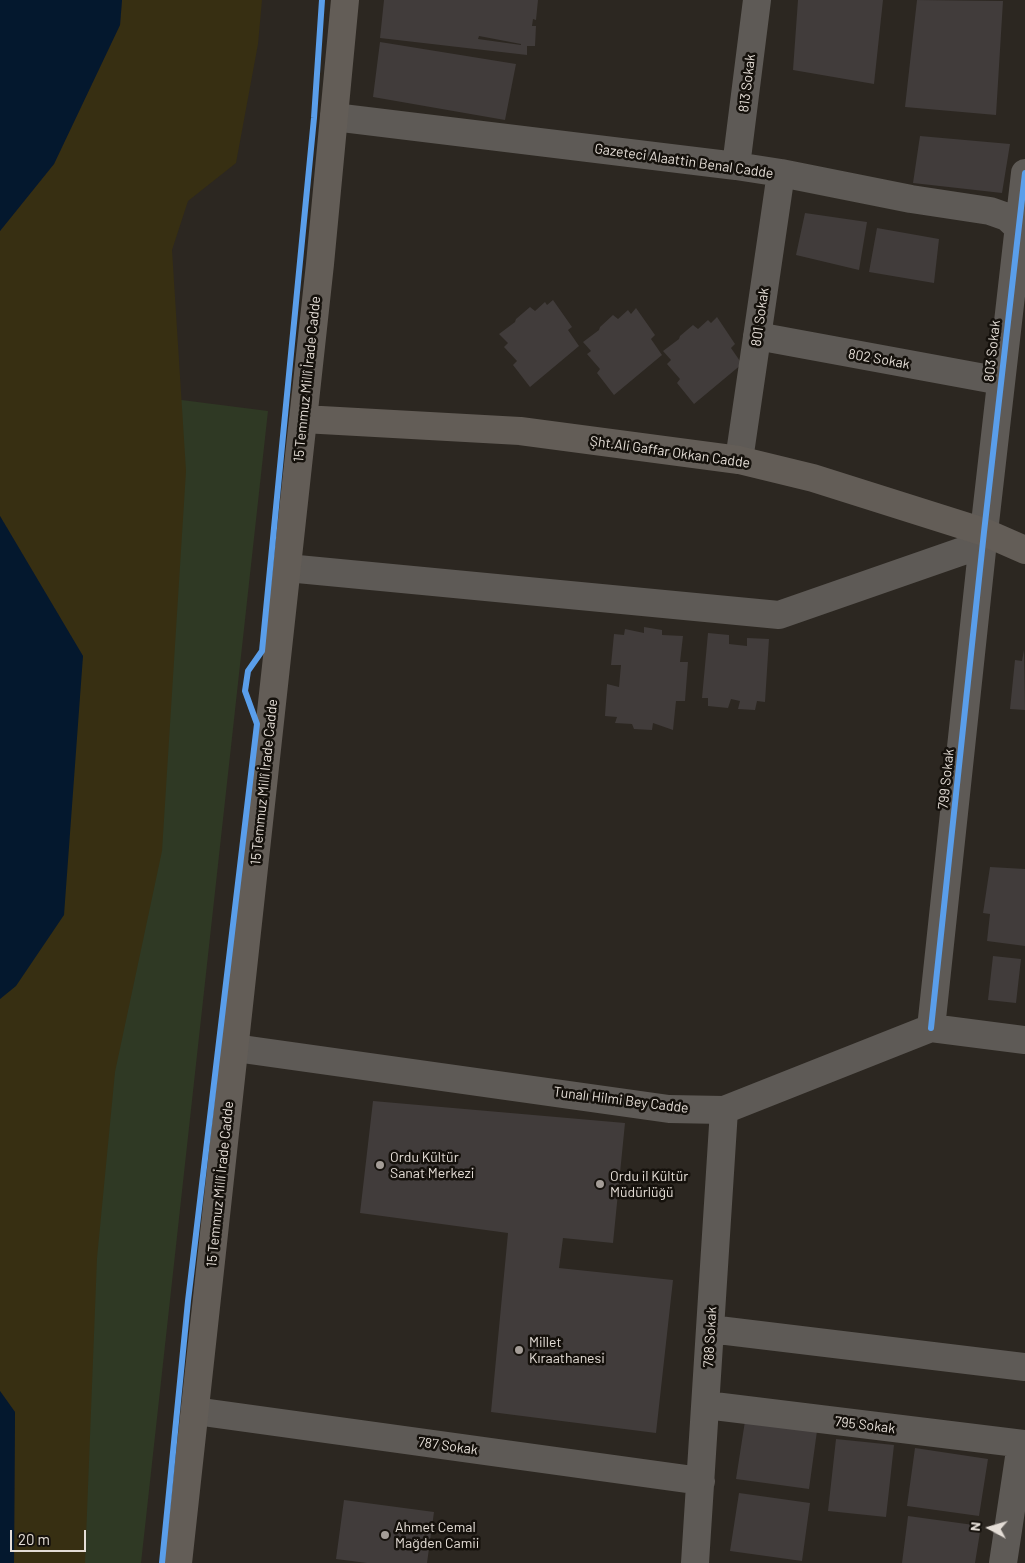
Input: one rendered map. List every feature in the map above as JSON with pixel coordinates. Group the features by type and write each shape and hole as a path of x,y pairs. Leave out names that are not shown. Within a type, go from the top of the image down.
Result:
{"main road":[{"name":"15 Temmuz Millî İrade Cadde","path":"178,1563 303,420 345,0"},
{"name":"Şht.Ali Gaffar Okkan Cadde","path":"303,420 520,431 739,460 812,478 984,538 1025,550"}],"street":[{"name":"813 Sokak","path":"736,166 758,0"},
{"name":"Gazeteci Alaattin Benal Cadde","path":"334,117 781,173 911,199 990,211 1007,217 1022,231"},
{"name":"801 Sokak","path":"739,460 781,173"},
{"name":"803 Sokak","path":"984,538 1001,381 1022,231 1025,173"},
{"name":"802 Sokak","path":"757,336 1001,381"},
{"path":"287,568 780,615 984,538"},
{"name":"799 Sokak","path":"932,1028 984,538"},
{"name":"Tunalı Hilmi Bey Cadde","path":"235,1048 669,1109 724,1110 932,1028 1025,1040"},
{"name":"788 Sokak","path":"695,1563 724,1110"},
{"path":"710,1329 1025,1367"},
{"name":"795 Sokak","path":"706,1405 1023,1444"},
{"name":"787 Sokak","path":"195,1411 701,1481"},
{"path":"1003,1563 1023,1444"}],"green space":[{"path":"158,397 268,411 141,1563 38,1563"}],"sand":[{"path":"122,0 262,0 258,44 236,163 188,201 172,250 186,471 162,851 115,1072 97,1258 85,1563 14,1563 15,1412 0,1391 0,999 16,985 83,656 0,516 0,231 54,164 120,25"}],"water":[{"path":"0,0 122,0 120,25 54,164 0,231"},
{"path":"0,516 83,656 64,915 16,986 0,999"},
{"path":"0,1391 15,1412 14,1563 0,1563"}],"building":[{"path":"384,0 538,0 536,20 533,19 532,26 536,26 535,46 527,46 527,55 380,38","holes":["479,36 521,45 478,39"]},
{"path":"798,0 883,0 874,84 793,70"},
{"path":"917,0 1003,1 996,115 905,107"},
{"path":"380,42 516,64 505,120 373,97"},
{"path":"920,136 1010,144 1002,193 913,183"},
{"path":"805,213 867,222 859,270 796,255"},
{"path":"877,228 939,239 934,283 869,272"},
{"path":"553,300 572,327 568,330 579,346 530,387 513,365 517,361 504,347 508,343 499,334 530,307 535,311 545,302 547,305"},
{"path":"636,308 655,335 651,339 662,355 614,395 597,373 600,369 587,354 591,351 583,342 599,330 613,315 618,319 628,310 631,314"},
{"path":"717,317 735,344 731,348 742,364 694,404 677,383 680,379 667,364 671,360 663,351 693,325 698,329 708,320 711,323"},
{"path":"644,627 662,630 662,635 683,636 680,662 688,662 685,701 676,701 673,730 653,723 652,730 634,729 632,724 615,723 617,717 605,716 607,684 619,687 621,665 611,665 614,634 624,635 625,629 644,633"},
{"path":"708,633 729,635 729,644 747,646 747,638 769,639 765,702 757,701 755,710 738,709 740,701 731,699 728,708 708,706 708,698 702,698"},
{"path":"1024,650 1025,710 1010,709 1015,660 1022,661"},
{"path":"990,867 1025,869 1025,946 987,941 990,914 983,913"},
{"path":"993,956 1021,959 1016,1003 988,1000"},
{"path":"373,1101 625,1123 613,1243 563,1238 559,1268 673,1280 656,1433 491,1412 508,1233 360,1213"},
{"path":"745,1421 817,1431 809,1489 736,1479"},
{"path":"836,1439 894,1445 886,1517 828,1511"},
{"path":"915,1448 988,1459 979,1516 907,1506"},
{"path":"739,1493 810,1503 802,1561 730,1551"},
{"name":"Ahmet Cemal Mağden Camii","path":"344,1500 434,1512 427,1563 367,1563 336,1559"},
{"path":"908,1516 981,1526 975,1563 902,1563"}],"cycle path":[{"path":"162,1563 188,1301 257,724 245,691 248,671 262,651 314,118 322,0"},
{"path":"931,1028 984,532 1025,173"}],"place":[{"name":"Ordu Kültür Sanat Merkezi","path":"380,1165"},
{"name":"Ordu il Kültür Müdürlüğü","path":"600,1184"},
{"name":"Millet Kıraathanesi","path":"519,1350"},
{"name":"Ahmet Cemal Mağden Camii","path":"385,1535"}]}
